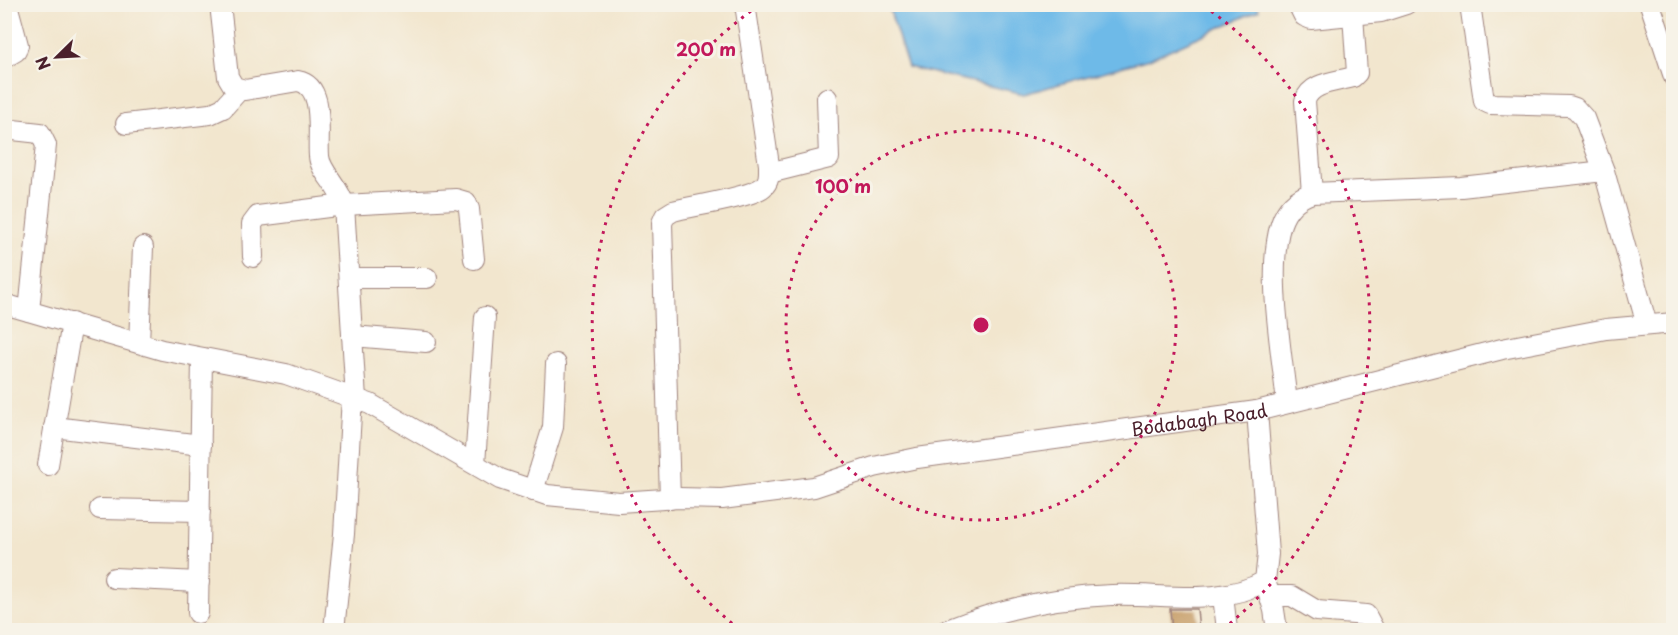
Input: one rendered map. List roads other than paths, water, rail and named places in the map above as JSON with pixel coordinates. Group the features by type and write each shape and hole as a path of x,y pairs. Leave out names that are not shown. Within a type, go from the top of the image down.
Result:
{"street":[{"path":"4,58 16,51 18,45 7,4"},
{"path":"220,4 228,77 231,84 239,90"},
{"path":"674,498 663,219 673,211 758,190 768,181 769,173 745,4"},
{"path":"1298,4 1304,16 1311,19 1339,12 1406,4"},
{"path":"1470,4 1484,101 1490,104 1575,108 1584,118 1604,171 1647,325"},
{"path":"1650,4 1674,77"},
{"path":"1312,193 1305,101 1307,94 1316,87 1353,77 1357,73 1339,12"},
{"path":"126,124 210,114 224,108 239,90 298,81 310,86 316,99 320,163 339,188 344,205 352,336 354,398 334,630"},
{"path":"769,173 829,159 827,98"},
{"path":"4,129 40,133 46,145 29,311"},
{"path":"1287,404 1276,283 1277,247 1281,224 1297,199 1312,193 1461,187 1604,171"},
{"path":"254,257 252,224 254,218 344,205 461,199 469,209 474,259"},
{"path":"139,343 143,247"},
{"path":"349,278 427,278"},
{"name":"Bodabagh Road","path":"4,304 139,343 286,374 370,404 500,479 547,495 619,502 674,498 722,499 814,487 874,467 917,458 1257,411 1502,349 1606,329 1674,323"},
{"path":"475,464 485,317"},
{"path":"48,465 72,323"},
{"path":"352,336 426,342"},
{"path":"198,613 202,358"},
{"path":"533,490 553,427 556,364"},
{"path":"1257,411 1268,554 1268,589 1277,630"},
{"path":"54,427 201,445"},
{"path":"100,509 200,511"},
{"path":"114,578 199,582"},
{"path":"947,630 997,612 1060,599 1112,595 1223,596 1268,589 1298,597 1317,611 1366,615 1374,630"},
{"path":"1223,596 1227,630"}],"water":[{"path":"1257,4 1259,10 1149,59 1024,94 908,67 888,5"}]}
